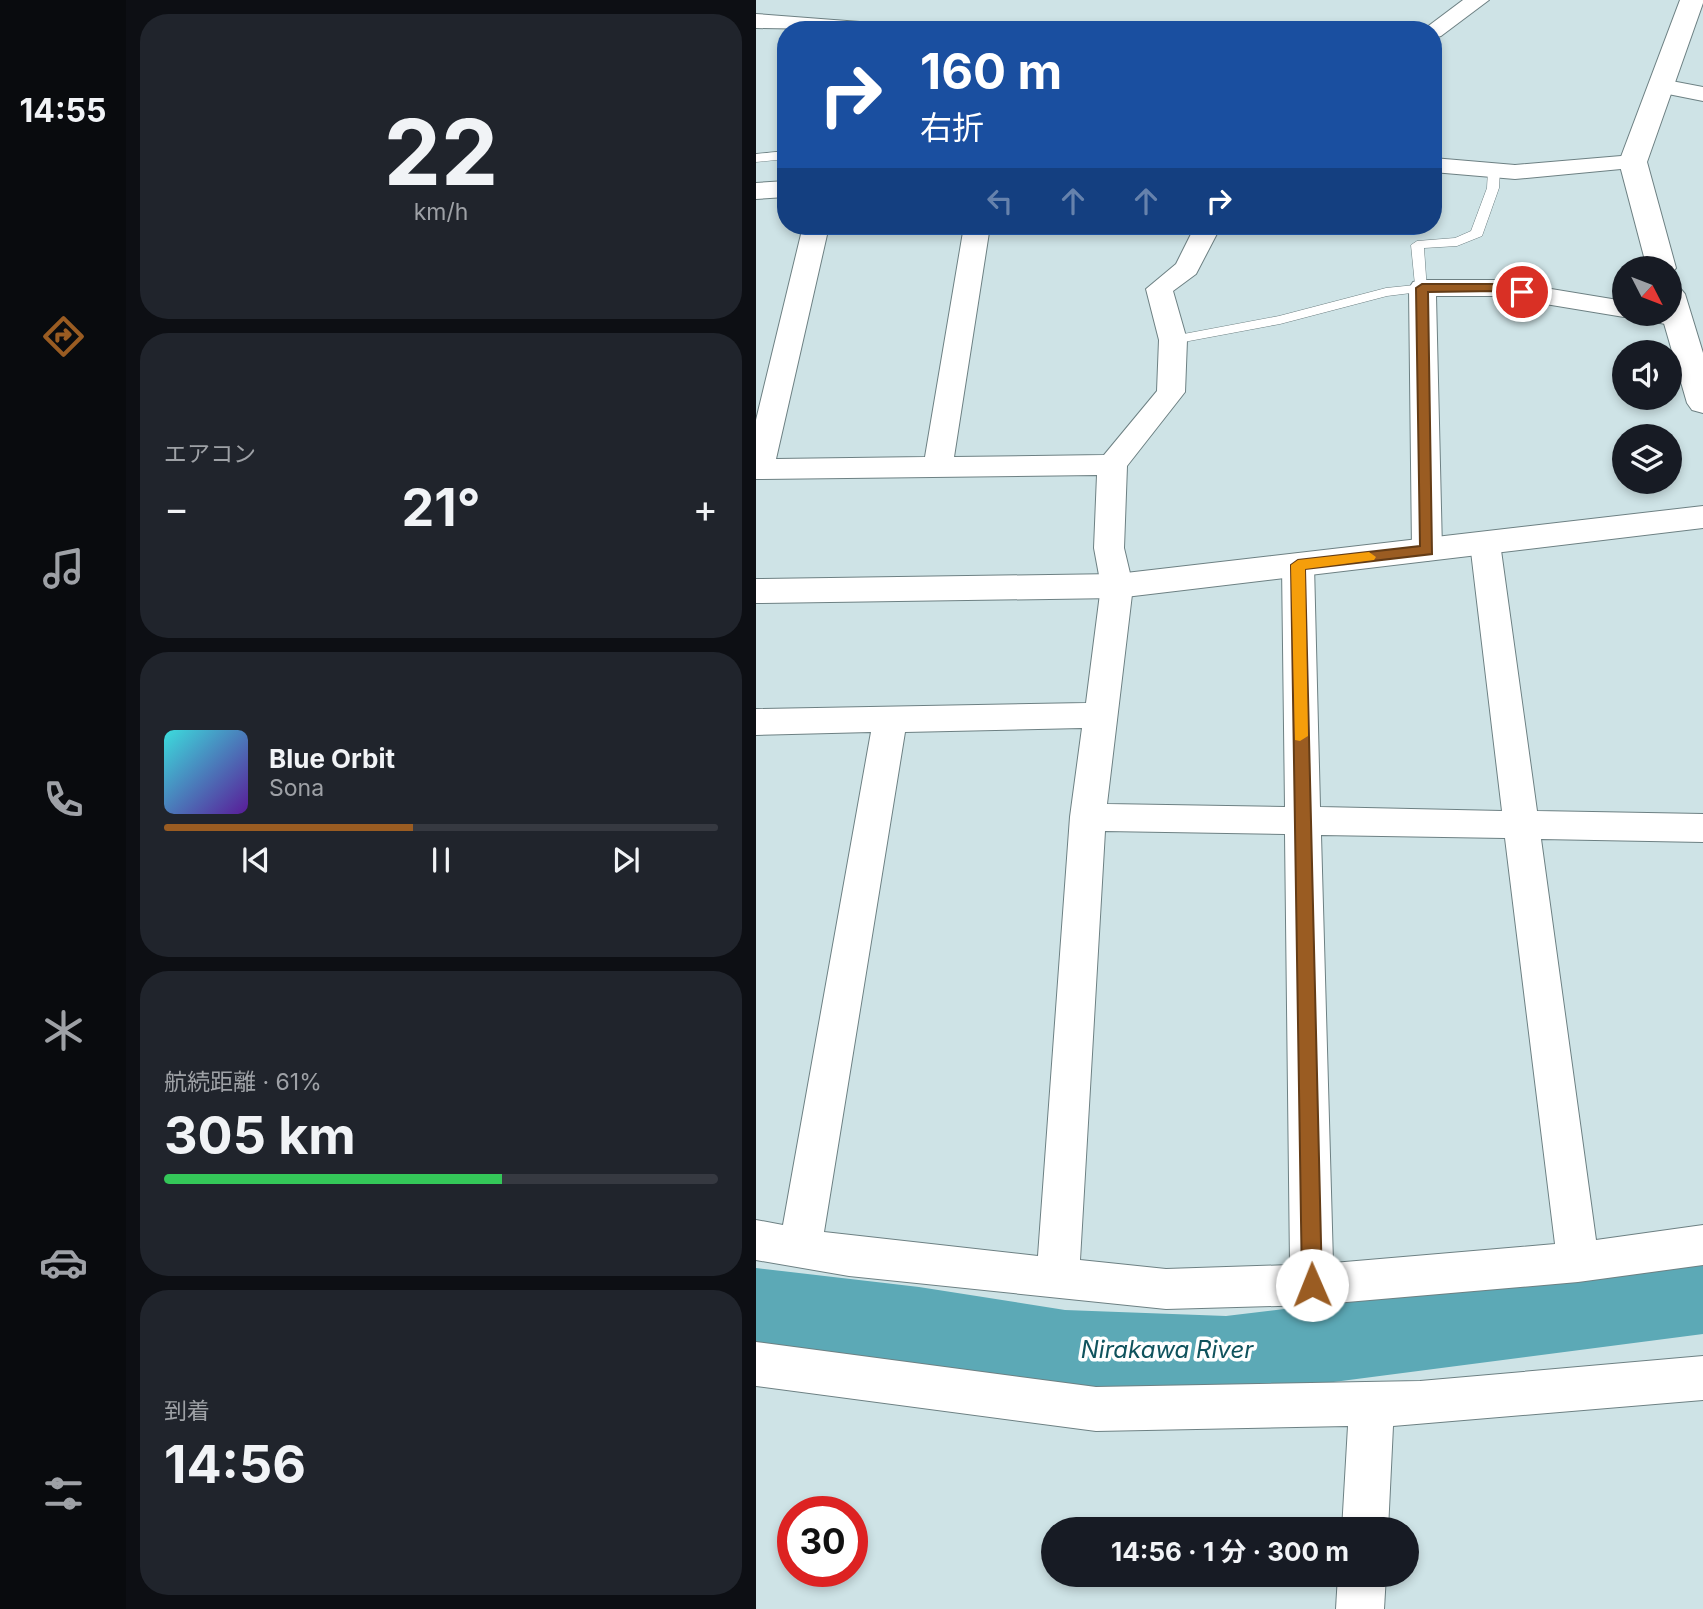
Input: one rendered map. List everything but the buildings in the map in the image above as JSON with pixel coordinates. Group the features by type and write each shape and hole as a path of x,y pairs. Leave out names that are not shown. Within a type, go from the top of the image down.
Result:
{"street":[{"path":"1442,25 1478,0"},
{"path":"1659,256 1633,162 1692,0"},
{"path":"756,21 777,23"},
{"path":"1661,86 1703,94"},
{"path":"1442,166 1515,172 1633,162"},
{"path":"756,191 777,189"},
{"path":"814,235 757,469 1112,465"},
{"path":"938,467 976,235"},
{"path":"1058,1277 1088,817 1117,586 1109,548 1112,465 1171,392 1173,340 1159,289 1187,268 1204,235"},
{"path":"1427,550 1422,288 1497,288 1612,307"},
{"path":"1672,326 1703,403"},
{"path":"756,591 1117,586 1703,517"},
{"path":"1485,543 1578,1262"},
{"path":"1298,565 1312,1285"},
{"path":"756,722 1101,715"},
{"path":"800,1247 890,719"},
{"path":"1088,817 1703,828"},
{"path":"756,1240 849,1255 1166,1289 1312,1285 1578,1262 1703,1245"},
{"path":"756,1364 1096,1409 1434,1402 1703,1378"},
{"path":"1366,1517 1371,1405"},
{"path":"1360,1609 1361,1587"}],"lane":[{"path":"756,158 777,156"},
{"path":"1173,340 1280,320 1386,292 1422,288 1417,245 1457,242 1477,233 1493,188 1494,170"}],"waterway":[{"name":"Nirakawa River","path":"756,1306 919,1326 1065,1349 1226,1356 1703,1296"}],"slow traffic":[{"path":"1300,736 1298,565 1369,557"}],"route":[{"path":"1312,1285 1298,565 1427,550 1422,288 1497,288 1522,292"}]}
